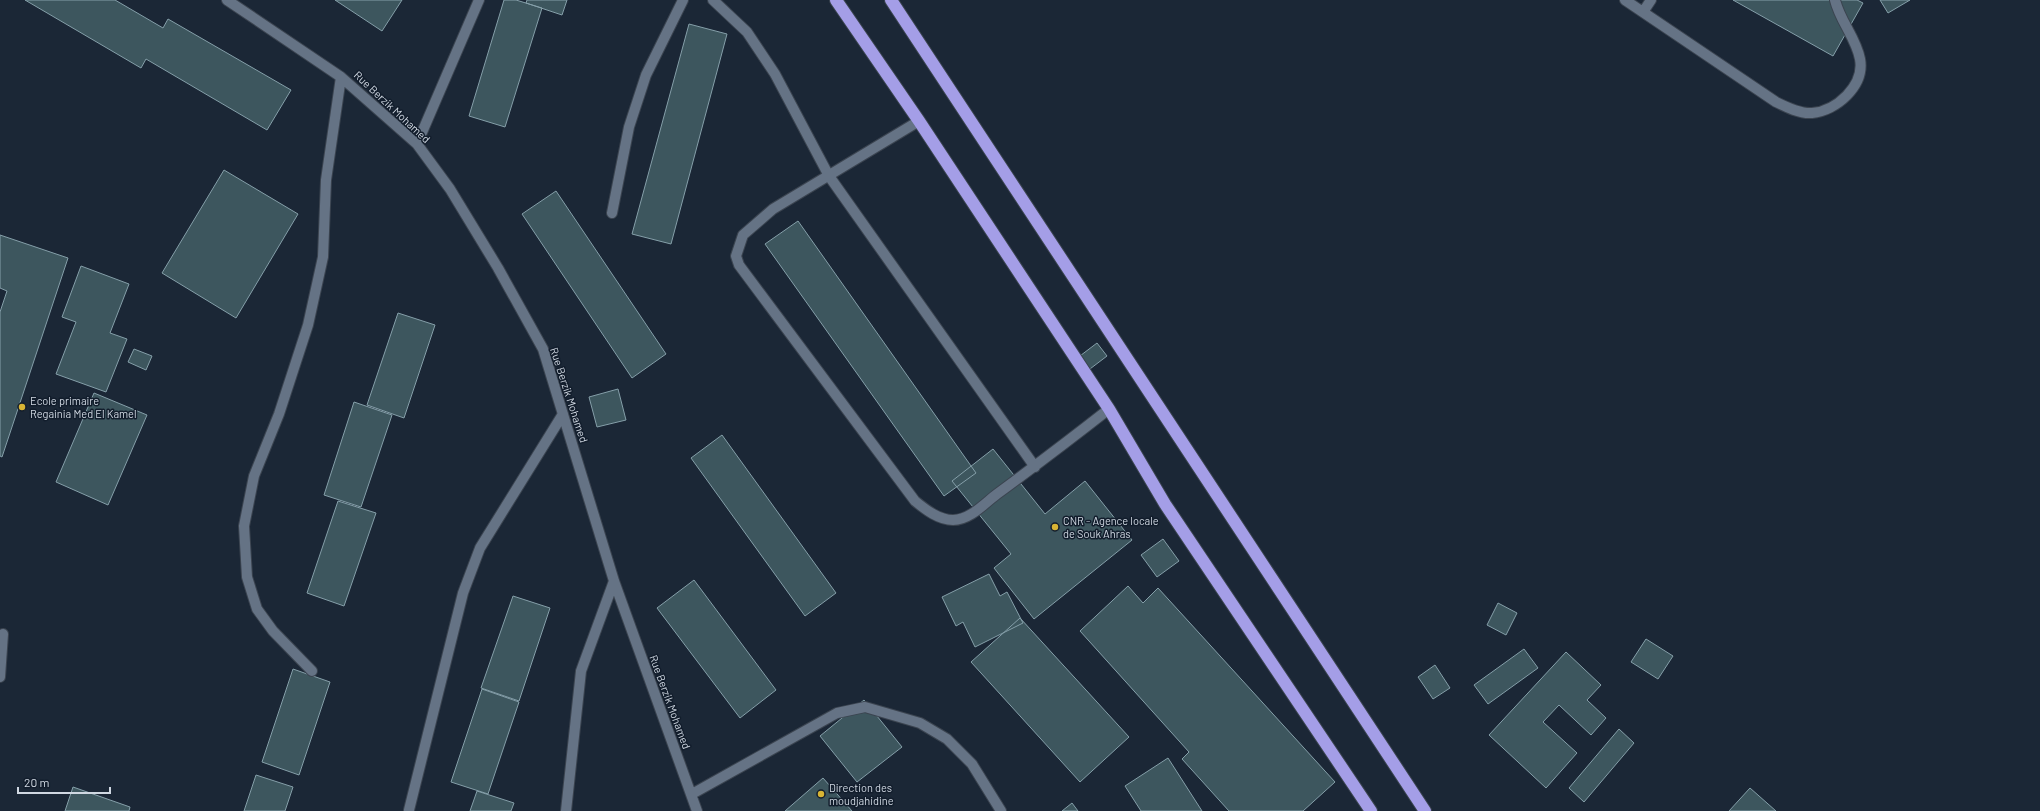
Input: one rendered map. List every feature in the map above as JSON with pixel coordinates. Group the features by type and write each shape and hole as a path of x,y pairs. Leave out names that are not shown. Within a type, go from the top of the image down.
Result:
{"highway":[{"path":"836,0 919,121 1109,409 1165,504 1371,811"},
{"path":"891,0 1425,811"}],"street":[{"path":"417,144 479,0"},
{"path":"612,213 629,127 646,74 683,0"},
{"path":"713,0 746,32 775,74 829,176 1035,467"},
{"path":"1625,0 1776,102 1788,108 1810,113 1826,110 1845,96 1855,87 1861,72 1860,59 1853,38 1840,17 1834,0"},
{"path":"1643,12 1651,0"},
{"name":"Rue Berzik Mohamed","path":"229,1 341,77 417,144 450,190 498,268 543,349 614,582 697,811"},
{"path":"312,671 273,631 257,609 247,577 244,526 254,476 279,414 308,325 323,257 326,180 341,77"},
{"path":"919,121 773,209 743,235 736,256 739,265 756,290 915,501 928,511 941,518 954,520 971,514 1035,467 1109,409"},
{"path":"409,810 463,593 480,548 563,414"},
{"path":"566,811 582,671 614,582"},
{"path":"0,677 3,634"},
{"path":"692,794 837,713 865,707 920,723 947,739 972,764 1001,811"}],"building":[{"path":"25,0 115,0 163,28 168,19 291,90 267,130 146,59 141,68"},
{"path":"335,0 402,0 382,31"},
{"path":"504,0 516,0 542,8 505,127 469,116"},
{"path":"527,0 567,0 562,15 526,3"},
{"path":"1733,0 1857,0 1863,3 1833,56"},
{"path":"1880,0 1910,0 1888,13"},
{"path":"689,24 727,34 671,244 632,234"},
{"path":"224,170 298,214 236,318 162,273"},
{"path":"556,191 666,354 632,378 522,214"},
{"path":"798,221 976,473 944,496 765,244"},
{"path":"0,235 68,258 2,457 0,456 0,312 7,291 0,288"},
{"path":"81,266 129,284 110,333 127,339 106,392 56,374 76,322 62,317"},
{"path":"398,313 435,325 404,418 367,405"},
{"path":"1097,343 1107,356 1082,375 1072,362"},
{"path":"134,349 152,356 146,370 128,362"},
{"path":"618,389 626,420 597,427 589,397"},
{"path":"94,393 147,415 108,505 56,482"},
{"path":"354,402 392,415 361,507 324,495"},
{"path":"722,435 836,593 805,616 691,458"},
{"name":"CNR - Agence locale de Souk Ahras","path":"993,449 1045,514 1085,481 1132,540 1034,619 994,568 1011,554 952,481"},
{"path":"338,501 376,513 344,606 307,593"},
{"path":"1163,539 1179,561 1157,577 1141,555"},
{"path":"989,574 1000,596 1007,592 1023,623 975,647 963,622 956,626 942,597"},
{"path":"694,580 776,690 740,718 657,608"},
{"path":"1128,586 1143,603 1158,588 1335,782 1303,811 1229,811 1182,759 1189,752 1080,631"},
{"path":"513,596 550,608 519,701 481,688"},
{"path":"1498,603 1517,613 1506,635 1487,625"},
{"path":"1020,618 1129,737 1080,782 971,662"},
{"path":"1646,639 1673,656 1658,679 1631,662"},
{"path":"1524,649 1538,668 1488,704 1474,685"},
{"path":"1566,652 1601,685 1587,700 1606,718 1591,735 1559,705 1543,722 1577,753 1546,788 1489,735"},
{"path":"1435,665 1450,688 1433,699 1418,677"},
{"path":"293,669 330,682 299,775 262,762"},
{"path":"482,689 519,702 488,794 451,782"},
{"path":"864,700 902,747 857,782 820,736"},
{"path":"1619,729 1634,743 1584,802 1569,788"},
{"path":"1168,758 1202,811 1141,811 1125,786"},
{"path":"256,775 293,787 285,811 244,811"},
{"name":"Direction des moudjahidine","path":"823,778 852,811 785,811"},
{"path":"73,787 130,807 129,811 65,811"},
{"path":"1750,788 1776,811 1729,811"},
{"path":"477,791 514,803 511,811 470,811"},
{"path":"1072,803 1078,811 1062,811"}],"place":[{"name":"Ecole primaire Regainia Med El Kamel","path":"22,407"},
{"name":"CNR - Agence locale de Souk Ahras","path":"1055,527"},
{"name":"Direction des moudjahidine","path":"821,794"}]}
